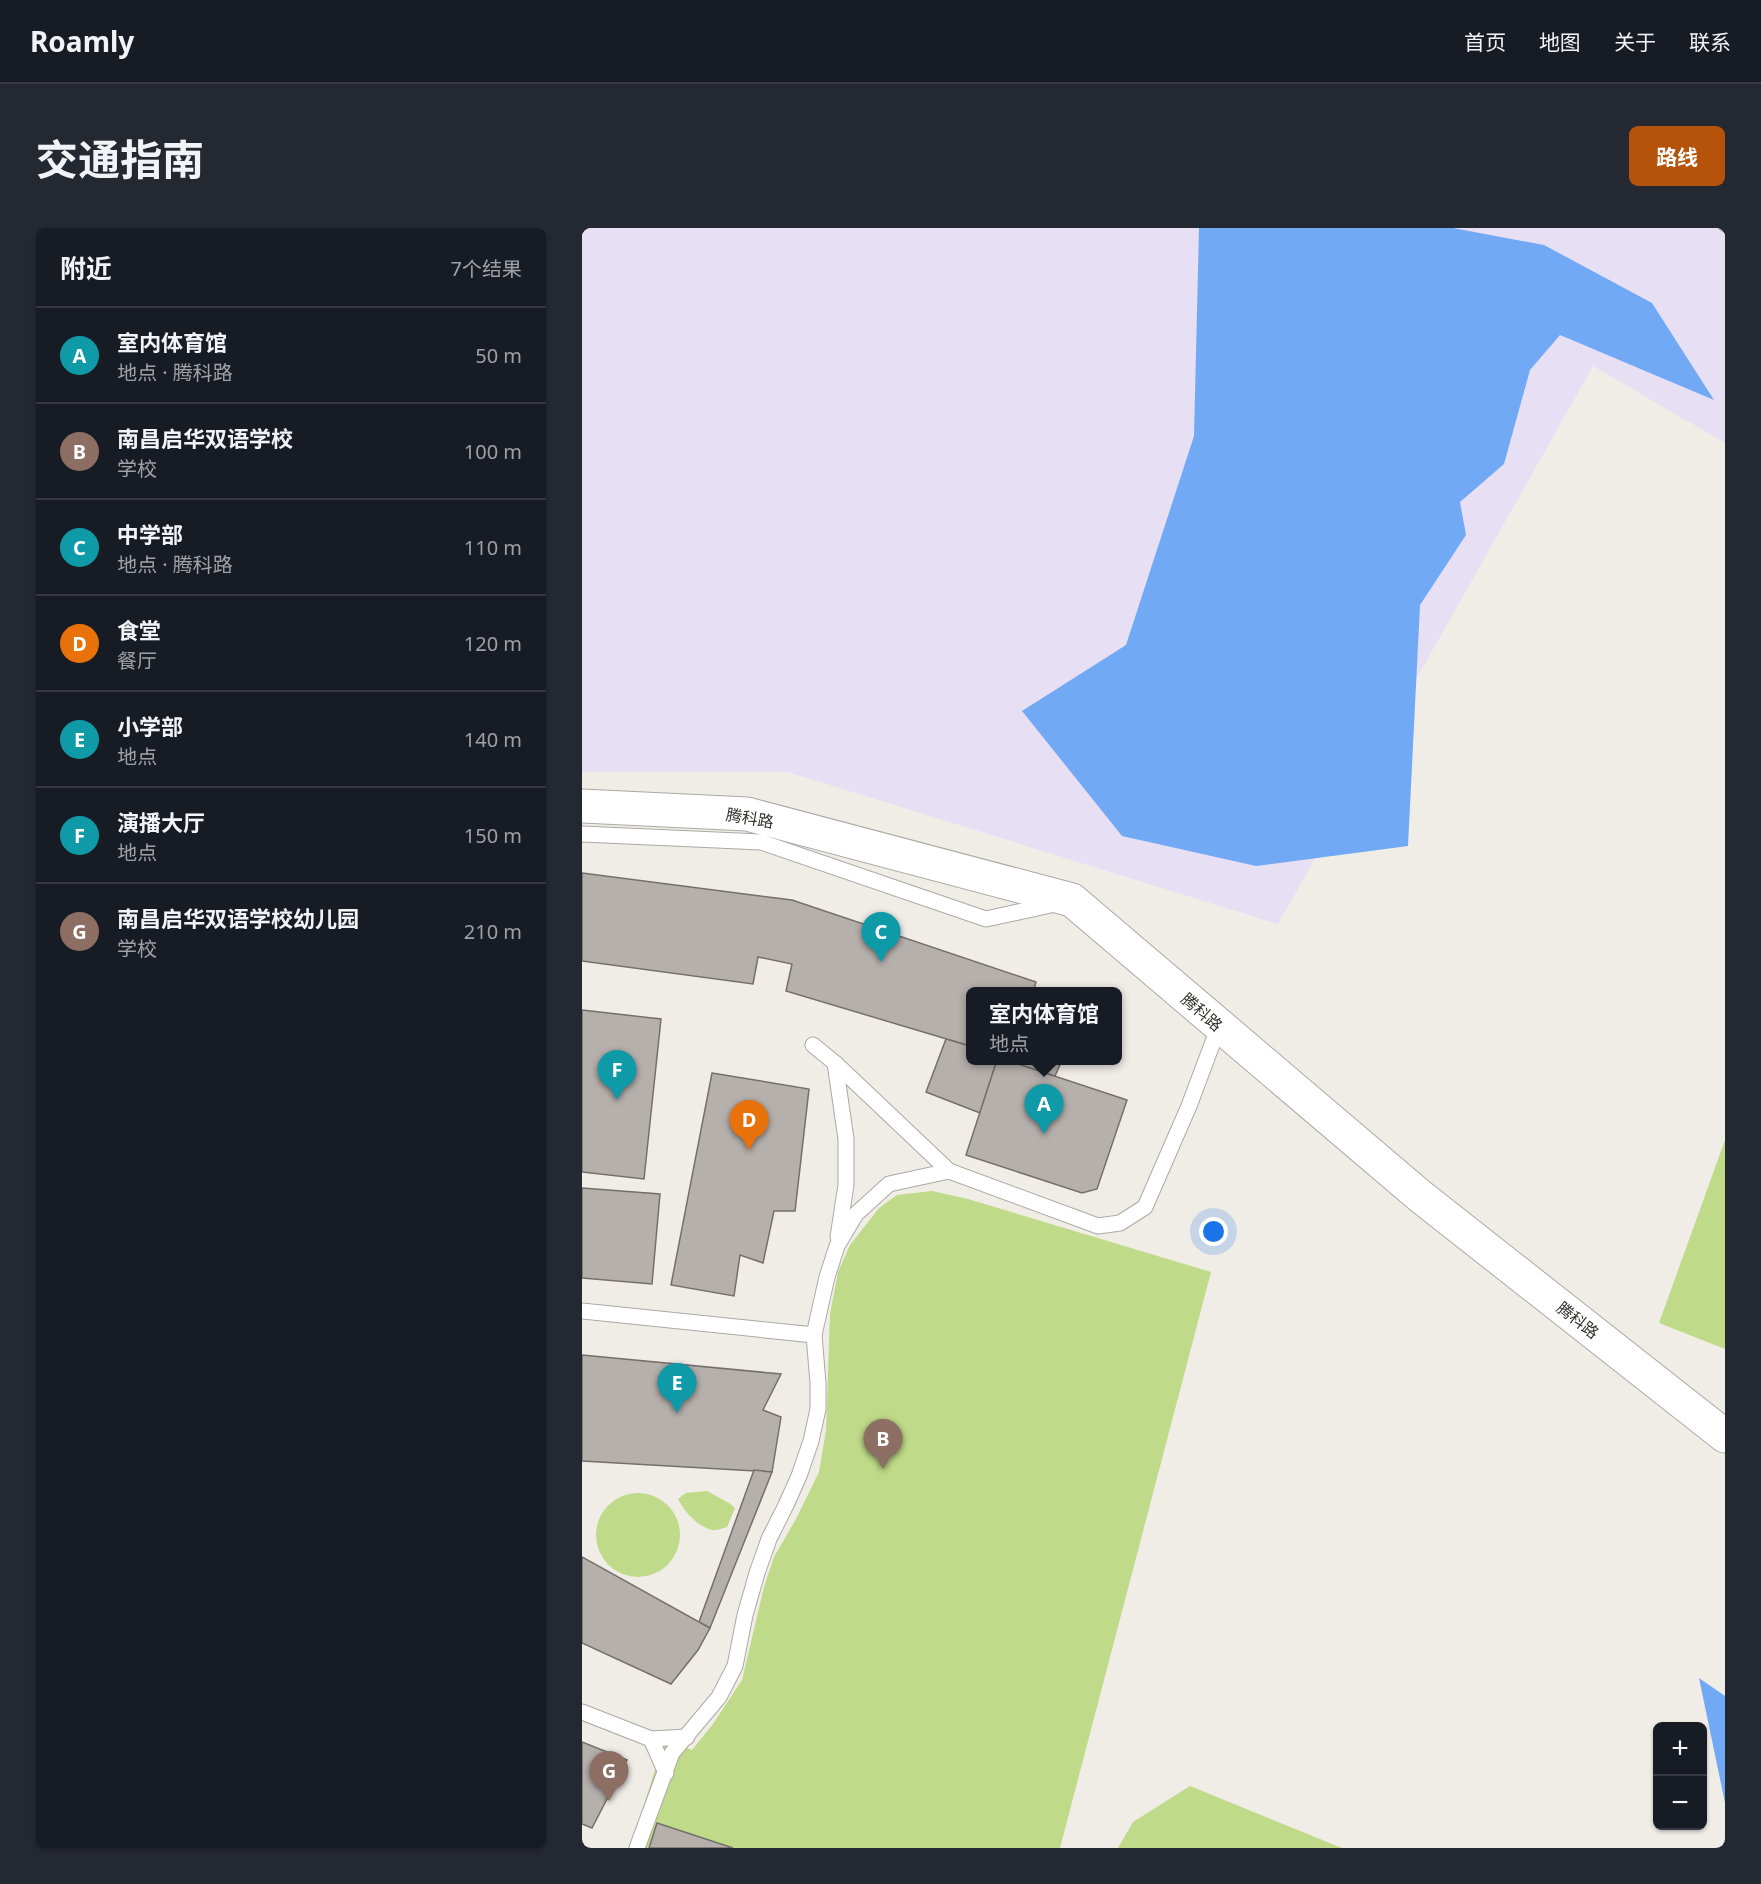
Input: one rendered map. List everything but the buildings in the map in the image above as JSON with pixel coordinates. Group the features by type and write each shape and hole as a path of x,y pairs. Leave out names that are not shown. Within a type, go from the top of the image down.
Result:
{"street":[{"name":"腾科路","path":"582,806 747,814 1072,900 1420,1196 1725,1436"}],"lane":[{"path":"582,834 761,842 986,919 1072,900"},
{"path":"813,1045 836,1063 949,1171 1098,1226 1120,1223 1145,1207 1189,1106 1219,1026"},
{"path":"636,1848 672,1753 719,1697 735,1666 745,1615 757,1573 769,1539 799,1476 811,1441 818,1409 814,1335 827,1277 837,1246 846,1185 846,1139 836,1063"},
{"path":"837,1246 856,1214 889,1184 949,1171"},
{"path":"582,1311 814,1335"},
{"path":"582,1712 651,1738 687,1737"},
{"path":"651,1738 666,1773"}],"path":[{"path":"1720,228 1725,231"}],"shaded area":[{"path":"582,228 1725,228 1725,443 1593,366 1278,924 788,772 582,772"}],"green space":[{"path":"1725,1140 1725,1349 1659,1323"},
{"path":"932,1191 968,1199 1211,1272 1060,1848 630,1848 665,1739 692,1750 713,1724 742,1680 764,1587 774,1557 819,1472 826,1430 830,1314 838,1272 850,1245 879,1208 897,1195"},
{"path":"707,1491 735,1508 727,1527 717,1530 706,1528 687,1513 678,1499 686,1493"},
{"path":"638,1493 661,1500 673,1512 680,1535 673,1558 661,1570 638,1577 615,1570 603,1558 596,1535 603,1512 615,1500"},
{"path":"1190,1786 1342,1848 1118,1848 1133,1822"}],"water":[{"path":"1199,228 1453,228 1544,245 1652,303 1714,400 1560,335 1530,370 1504,464 1460,502 1466,535 1420,605 1408,846 1256,866 1122,836 1022,711 1126,645 1194,436"},
{"path":"1699,1678 1725,1696 1725,1803"}],"place":[{"name":"中学部","path":"881,962"},
{"name":"演播大厅","path":"617,1100"},
{"name":"室内体育馆","path":"1044,1134"},
{"name":"食堂","path":"749,1150"},
{"name":"小学部","path":"677,1413"},
{"name":"南昌启华双语学校","path":"883,1469"},
{"name":"南昌启华双语学校幼儿园","path":"609,1801"}]}
